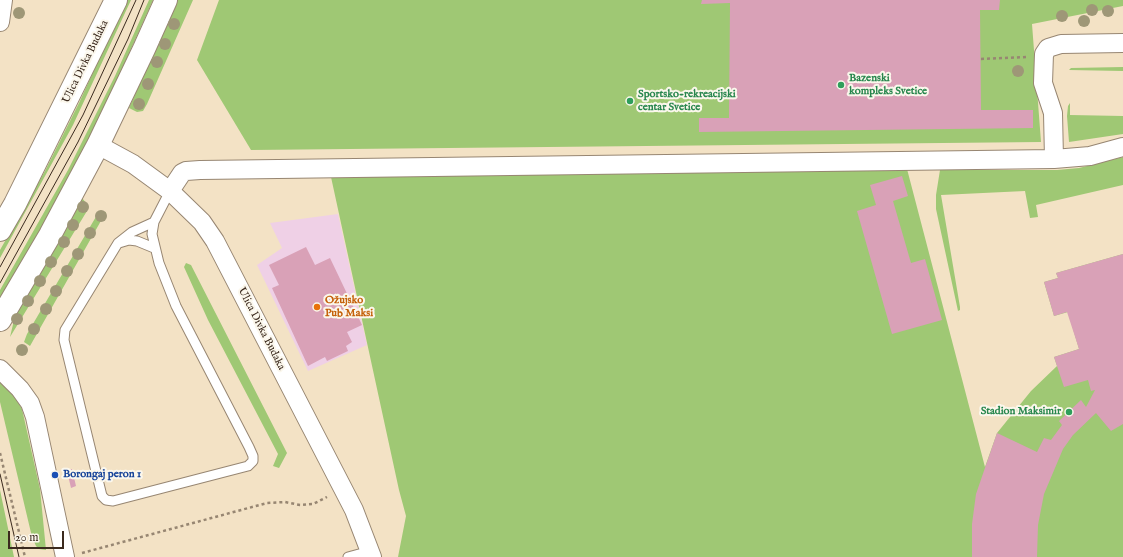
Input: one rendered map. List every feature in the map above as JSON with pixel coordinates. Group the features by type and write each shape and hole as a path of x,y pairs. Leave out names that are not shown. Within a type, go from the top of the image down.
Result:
{"street":[{"path":"0,22 3,0"},
{"name":"Ulica Divka Budaka","path":"0,230 15,204 116,0"},
{"path":"0,320 50,235 98,145 166,0"},
{"path":"1054,159 1053,113 1043,83 1044,54 1048,48 1061,44 1123,43"},
{"name":"Ulica Divka Budaka","path":"98,145 133,164 170,191 194,213 215,241 354,510 371,554"},
{"path":"170,191 186,171 224,168 1054,159 1090,156 1123,147"},
{"path":"0,369 20,389 30,403 71,555"}],"lane":[{"path":"154,222 132,232 118,243 65,330 64,340 102,496 106,500 113,501 248,466 253,461 253,456 249,447 176,306 154,248 152,234 154,222 170,191"},
{"path":"118,243 129,240 137,241 154,248"},
{"path":"348,557 371,554"}],"path":[{"path":"981,59 1029,56"},
{"path":"0,453 24,557"},
{"path":"71,555 267,503 285,502 300,505 313,504 328,496"}],"shaded area":[{"path":"338,214 367,345 308,371 257,265 282,248 270,223"}],"green space":[{"path":"126,0 131,0 73,125 0,258 0,250 45,171 79,103"},
{"path":"149,0 153,0 100,118 34,243 0,300 0,290 68,170 115,76"},
{"path":"177,0 193,0 147,104 143,111 137,112 129,108"},
{"name":"Sportsko-rekreacijski centar Svetice","path":"219,0 1123,0 1123,6 1032,24 1041,142 251,150 197,60"},
{"path":"1123,67 1123,71 1069,70 1071,68"},
{"path":"1070,103 1070,115 1123,116 1123,134 1069,142 1067,116 1068,106"},
{"path":"1123,157 1123,185 1036,205 1038,217 1030,218 1025,191 941,195 960,307 960,310 958,311 936,209 936,195 940,170 1057,170 1079,168"},
{"path":"907,169 985,467 997,433 1031,391 1057,366 1054,357 1079,349 1068,312 1054,316 1044,282 1058,278 1056,273 1123,254 1123,557 398,557 406,516 399,490 331,177"},
{"path":"82,198 87,204 87,211 10,337 15,316"},
{"path":"101,212 106,212 30,346 24,342 27,334 97,215"},
{"path":"186,263 191,265 287,453 279,468 273,466 278,454 208,320 184,267"},
{"path":"0,380 15,397 22,409 40,489 46,550 39,549 32,537 0,402"},
{"path":"0,490 14,557 0,557"}],"building":[{"name":"Bazenski kompleks Svetice","path":"702,0 1000,0 999,10 980,10 981,110 1033,110 1033,128 699,132 699,118 729,118 730,3 701,4"},
{"path":"902,176 908,196 893,201 911,263 925,259 942,320 892,334 857,211 876,205 870,185"},
{"name":"Ožujsko Pub Maksi","path":"306,247 315,265 330,258 362,325 347,332 352,342 346,346 348,351 327,361 325,357 308,366 272,288 279,285 269,265"},
{"path":"1123,254 1123,424 1111,431 1096,413 1073,435 1063,449 1044,494 1038,525 1037,557 972,557 972,524 976,494 997,433 1037,452 1044,438 1051,440 1062,425 1059,421 1081,400 1086,407 1095,390 1091,391 1088,380 1064,387 1054,357 1079,349 1067,312 1054,316 1044,282 1058,278 1056,273"},
{"path":"72,469 76,486 71,488 67,471"}],"tram line":[{"path":"0,267 83,115 136,0"},
{"path":"0,283 78,142 128,39 144,0"},
{"path":"0,474 19,557"}],"place":[{"name":"Bazenski kompleks Svetice","path":"841,85"},
{"name":"Sportsko-rekreacijski centar Svetice","path":"630,101"},
{"name":"Ožujsko Pub Maksi","path":"317,307"},
{"name":"Stadion Maksimir","path":"1069,412"},
{"name":"Borongaj peron 1","path":"55,475"}]}
